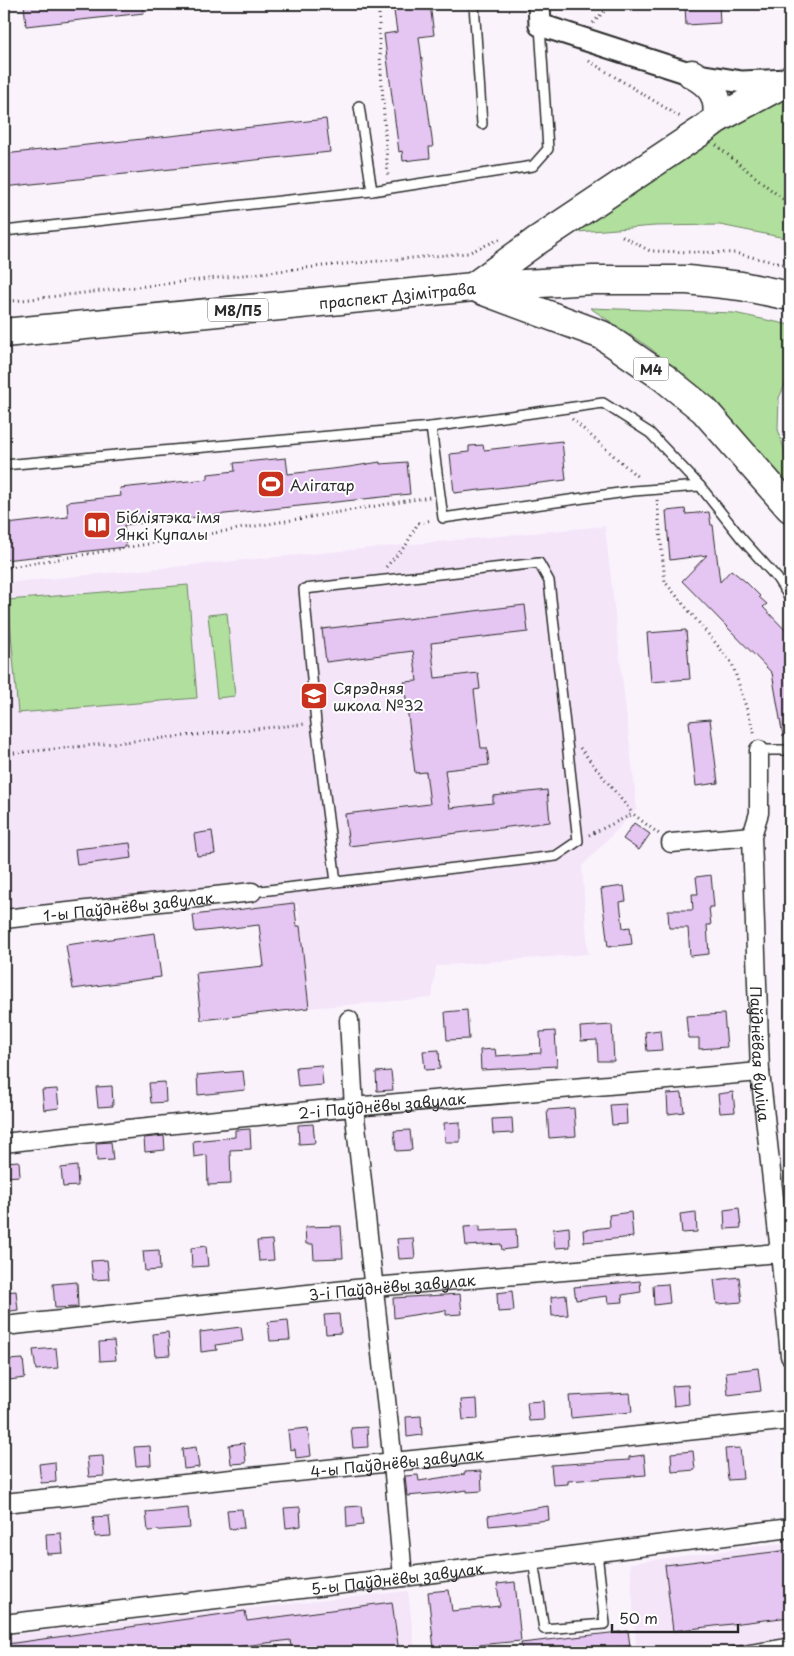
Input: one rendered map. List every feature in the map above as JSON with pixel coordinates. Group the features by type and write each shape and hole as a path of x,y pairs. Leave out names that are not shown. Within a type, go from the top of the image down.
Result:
{"main road":[{"path":"692,74 703,80 714,94 717,102 717,119"},
{"path":"473,287 535,242 717,119 789,80"},
{"name":"праспект Дзімітрава","path":"4,334 473,287 593,280 688,280 741,286 790,296"},
{"name":"М4","path":"473,287 602,335 656,372 704,410 790,508"}],"street":[{"path":"539,14 692,74 742,82 789,80"},
{"name":"Паўднёвая вуліца","path":"759,750 760,813 752,836 760,1072 785,1252 790,1356"},
{"path":"671,843 752,836"},
{"name":"1-ы Паўднёвы завулак","path":"4,919 252,892"},
{"path":"349,1020 354,1108 393,1463 403,1577"},
{"name":"2-і Паўднёвы завулак","path":"4,1143 354,1108 760,1072"},
{"name":"3-і Паўднёвы завулак","path":"4,1326 374,1287 785,1252"},
{"name":"4-ы Паўднёвы завулак","path":"4,1504 790,1420"},
{"name":"5-ы Паўднёвы завулак","path":"4,1624 403,1577 790,1528"}],"lane":[{"path":"474,4 482,124"},
{"path":"4,232 372,191 533,166 548,150 539,14"},
{"path":"359,106 372,191"},
{"path":"4,465 431,427 603,403 650,434 700,486 742,539 777,578 790,598"},
{"path":"431,427 443,518 633,492 700,486"},
{"path":"252,892 556,856 578,841 550,581 539,563 304,589 316,723 336,882"},
{"path":"759,750 790,750"},
{"path":"533,1561 544,1629 605,1624 597,1553"},
{"path":"734,1652 790,1643"}],"path":[{"path":"379,4 379,40 388,188"},
{"path":"593,22 611,4"},
{"path":"585,20 602,26"},
{"path":"622,236 650,251 735,253 790,266"},
{"path":"4,302 313,267 468,253 501,238"},
{"path":"561,408 634,474 656,490 665,582 732,663 759,750"},
{"path":"4,568 440,495"},
{"path":"374,581 406,545 418,523 443,518"},
{"path":"4,754 316,723"},
{"path":"566,730 633,814 671,843"},
{"path":"578,841 633,814"}],"shaded area":[{"name":"Сярэдняя школа №32","path":"605,526 637,809 582,866 588,954 436,966 432,998 309,1008 298,905 253,908 251,882 4,910 4,583"},
{"path":"790,1542 790,1652 576,1652 636,1646 630,1563"},
{"path":"408,1591 415,1652 4,1652 4,1636"}],"green space":[{"path":"790,89 790,239 720,225 655,226 565,233 726,123"},
{"path":"590,308 734,313 790,325 790,373 779,398 778,429 790,469 790,491 713,402 650,348"},
{"path":"188,585 197,698 18,713 8,600"},
{"path":"227,613 235,696 217,698 208,615"}],"building":[{"path":"24,4 143,4 144,13 26,26"},
{"path":"393,4 430,4 434,35 419,37 433,147 429,147 430,158 403,161 402,151 399,152 384,34 397,32"},
{"path":"719,4 720,23 686,25 685,6"},
{"path":"326,119 330,152 4,187 4,154"},
{"path":"562,441 566,480 454,493 450,454 469,452 469,446 483,445 484,450"},
{"path":"286,458 288,474 380,462 380,464 407,462 410,494 124,525 126,547 4,560 4,527 7,524 68,517 67,502 121,496 120,488 208,479 208,474 235,471 234,463"},
{"path":"685,509 686,514 709,512 711,525 713,525 720,582 731,570 760,596 767,604 763,607 790,635 790,736 783,736 772,673 682,581 707,555 670,560 666,511"},
{"path":"525,605 528,632 431,643 435,678 478,673 480,689 474,690 481,748 487,748 489,765 445,770 450,808 493,803 493,796 547,790 550,822 349,846 345,814 430,804 426,772 415,773 404,682 417,681 413,651 326,662 322,629"},
{"path":"686,630 690,679 651,682 647,633"},
{"path":"710,719 718,783 696,786 689,721"},
{"path":"634,823 650,834 639,850 623,839"},
{"path":"212,831 215,854 197,856 194,834"},
{"path":"130,843 132,858 77,865 75,849"},
{"path":"711,875 714,907 709,907 711,925 707,925 709,954 690,956 688,928 669,928 668,910 693,910 692,894 698,894 696,877"},
{"path":"624,886 626,901 620,902 623,928 630,927 632,944 608,947 601,889"},
{"path":"294,903 297,926 300,926 309,1008 201,1020 196,973 264,966 259,925 195,932 193,915"},
{"path":"155,933 161,977 73,989 66,945"},
{"path":"467,1010 469,1039 447,1040 445,1012"},
{"path":"724,1014 727,1047 699,1049 699,1038 688,1038 686,1016"},
{"path":"612,1025 614,1061 598,1061 597,1040 581,1041 580,1027"},
{"path":"660,1030 662,1050 647,1051 645,1032"},
{"path":"555,1031 557,1066 481,1070 480,1050 495,1049 496,1056 541,1053 540,1032"},
{"path":"439,1050 440,1069 425,1070 423,1051"},
{"path":"321,1065 323,1085 298,1087 296,1067"},
{"path":"243,1071 245,1090 198,1095 197,1075"},
{"path":"391,1071 393,1090 377,1091 376,1072"},
{"path":"165,1082 166,1102 151,1103 149,1083"},
{"path":"112,1086 113,1106 98,1107 96,1087"},
{"path":"57,1089 59,1108 44,1110 42,1090"},
{"path":"733,1092 735,1112 720,1113 718,1094"},
{"path":"682,1093 684,1112 668,1114 667,1094"},
{"path":"626,1104 627,1124 612,1125 610,1105"},
{"path":"574,1108 576,1136 549,1138 547,1110"},
{"path":"512,1118 513,1133 493,1134 492,1119"},
{"path":"460,1122 460,1142 445,1142 444,1123"},
{"path":"313,1124 315,1143 299,1144 298,1125"},
{"path":"250,1129 251,1149 230,1150 231,1184 208,1185 207,1155 194,1157 193,1141 235,1137 235,1130"},
{"path":"410,1130 412,1150 396,1151 394,1131"},
{"path":"164,1136 165,1150 145,1152 144,1138"},
{"path":"111,1142 113,1160 97,1161 96,1143"},
{"path":"19,1161 20,1176 4,1177 4,1162"},
{"path":"77,1166 78,1186 63,1187 61,1168"},
{"path":"739,1208 741,1228 725,1229 724,1210"},
{"path":"631,1212 633,1237 584,1242 583,1230 610,1227 609,1215"},
{"path":"696,1212 697,1232 682,1233 680,1214"},
{"path":"341,1226 343,1258 314,1259 313,1244 306,1244 305,1227"},
{"path":"480,1226 480,1231 516,1229 517,1248 502,1250 501,1244 466,1246 464,1227"},
{"path":"569,1227 570,1247 555,1248 553,1229"},
{"path":"413,1238 415,1258 399,1259 397,1239"},
{"path":"272,1240 274,1260 259,1261 257,1241"},
{"path":"206,1246 208,1266 192,1267 191,1248"},
{"path":"159,1250 160,1270 145,1271 143,1251"},
{"path":"107,1260 109,1279 93,1280 91,1261"},
{"path":"739,1277 742,1302 717,1304 714,1280"},
{"path":"640,1281 641,1292 622,1295 623,1302 608,1303 607,1296 576,1300 574,1287"},
{"path":"77,1282 78,1307 55,1308 53,1284"},
{"path":"668,1284 670,1303 654,1305 653,1285"},
{"path":"16,1291 18,1310 4,1312 4,1292"},
{"path":"512,1291 514,1311 498,1312 497,1293"},
{"path":"460,1294 462,1314 446,1315 446,1310 394,1318 393,1298"},
{"path":"566,1295 568,1315 552,1316 551,1297"},
{"path":"339,1314 341,1333 326,1334 324,1315"},
{"path":"288,1320 290,1340 270,1341 268,1322"},
{"path":"241,1327 243,1341 216,1345 217,1350 201,1352 200,1332"},
{"path":"168,1332 170,1355 155,1356 153,1334"},
{"path":"114,1341 116,1360 100,1361 99,1342"},
{"path":"56,1348 58,1368 36,1370 33,1350"},
{"path":"23,1359 25,1378 9,1380 7,1360"},
{"path":"758,1368 761,1391 728,1395 726,1372"},
{"path":"688,1385 689,1404 674,1406 672,1386"},
{"path":"630,1393 632,1412 571,1418 569,1396"},
{"path":"477,1399 478,1419 463,1420 461,1400"},
{"path":"543,1401 544,1420 529,1421 527,1402"},
{"path":"421,1416 422,1435 407,1437 406,1417"},
{"path":"367,1427 368,1447 353,1448 351,1428"},
{"path":"308,1428 311,1456 296,1458 295,1449 290,1450 288,1430"},
{"path":"244,1443 246,1463 231,1464 229,1445"},
{"path":"150,1446 151,1465 136,1466 134,1447"},
{"path":"196,1447 199,1467 184,1469 182,1449"},
{"path":"740,1448 743,1479 728,1480 725,1449"},
{"path":"693,1451 695,1470 672,1472 671,1453"},
{"path":"644,1455 646,1475 568,1481 568,1484 553,1485 551,1465 629,1460 629,1457"},
{"path":"103,1456 104,1476 89,1477 87,1457"},
{"path":"55,1462 56,1482 41,1483 39,1464"},
{"path":"481,1471 482,1491 467,1492 467,1490 407,1496 405,1476 418,1475 419,1481 465,1474 465,1472"},
{"path":"361,1506 363,1525 347,1527 346,1507"},
{"path":"548,1506 549,1520 489,1526 488,1516"},
{"path":"300,1507 301,1526 286,1528 284,1508"},
{"path":"188,1508 190,1528 148,1531 146,1512"},
{"path":"242,1509 244,1528 229,1529 227,1510"},
{"path":"109,1516 111,1536 95,1537 93,1517"},
{"path":"61,1533 63,1553 47,1554 46,1534"},
{"path":"790,1550 790,1617 673,1631 665,1565"},
{"path":"515,1582 521,1641 434,1649 428,1592 449,1590 452,1611 500,1606 497,1584"},
{"path":"392,1602 399,1652 292,1652 290,1640 198,1652 7,1652 7,1644 245,1611 247,1621"},
{"path":"628,1631 630,1646 576,1652 522,1652 521,1643"}],"place":[{"name":"Алігатар","path":"271,484"},
{"name":"Бібліятэка імя Янкі Купалы","path":"97,525"},
{"name":"Сярэдняя школа №32","path":"314,696"}]}
